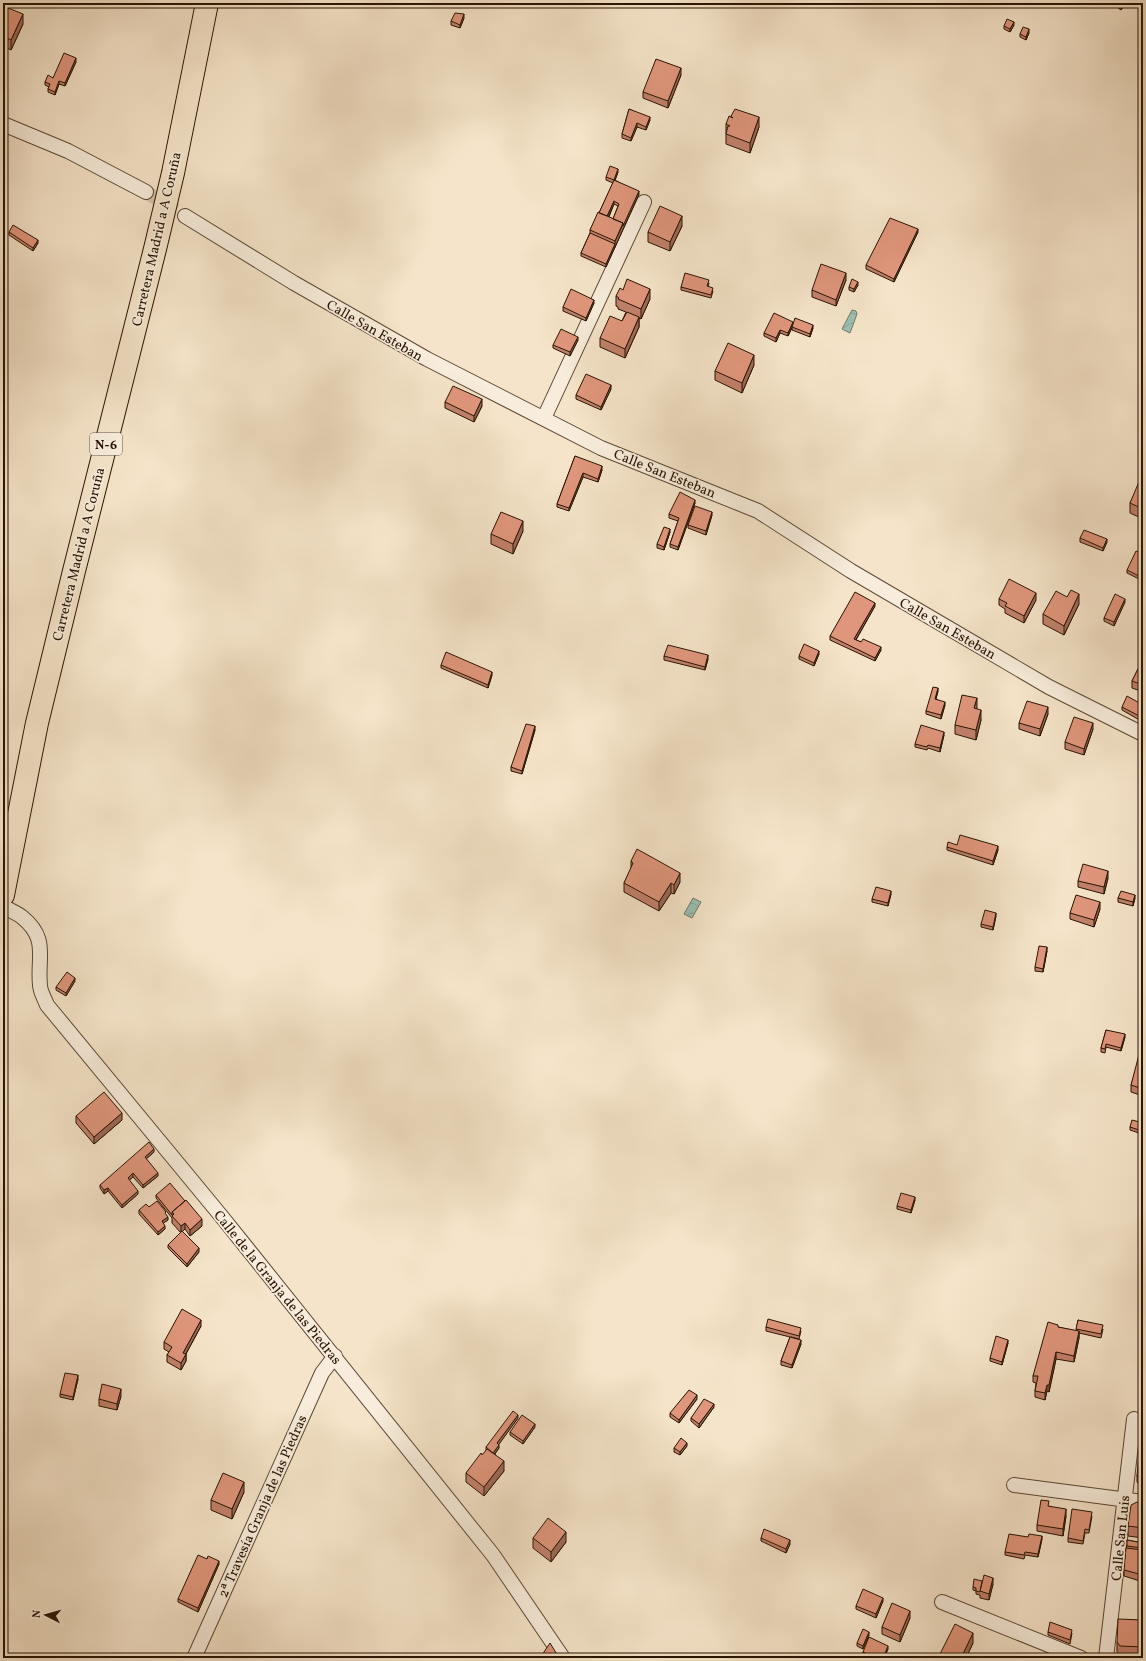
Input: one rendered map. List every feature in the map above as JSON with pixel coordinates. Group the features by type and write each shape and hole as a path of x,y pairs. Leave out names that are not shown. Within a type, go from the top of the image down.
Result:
{"highway":[{"name":"Carretera Madrid a A Coruña","path":"4,890 37,723 173,173 207,3"}],"street":[{"path":"3,124 68,151 146,192"},
{"path":"544,418 644,202"},
{"name":"Calle San Esteban","path":"185,216 294,283 428,359 601,448 758,511 851,572 1042,683 1143,734"},
{"name":"Calle de la Granja de las Piedras","path":"3,906 21,916 36,934 42,952 39,968 40,987 47,1006 222,1217 493,1555 563,1658"},
{"name":"2ª Travesía Granja de las Piedras","path":"194,1658 322,1373 334,1356"},
{"name":"Calle San Luis","path":"1106,1658 1134,1419"},
{"path":"1014,1485 1143,1502"},
{"path":"942,1602 1081,1658"}],"water":[{"path":"852,310 856,311 857,314 850,333 842,329"},
{"path":"693,898 701,902 692,918 684,914"}],"building":[{"path":"1116,3 1123,3 1121,6"},
{"path":"3,6 23,14 11,40 3,36"},
{"path":"455,13 464,14 460,25 451,21"},
{"path":"1007,19 1014,22 1010,29 1004,26"},
{"path":"1023,27 1029,29 1026,37 1020,34"},
{"path":"64,53 76,58 65,83 59,81 55,92 48,89 50,84 45,82 48,75 53,78"},
{"path":"656,59 681,68 668,101 643,92"},
{"path":"629,109 650,117 646,127 637,123 631,138 622,134"},
{"path":"735,109 759,117 750,143 726,134 728,126 730,126 726,124 729,116 733,118 731,116"},
{"path":"610,166 618,169 614,180 606,177"},
{"path":"614,180 639,191 623,226 623,223 613,219 619,204 614,201 607,216 599,213"},
{"path":"660,206 682,216 670,242 648,232"},
{"path":"598,212 623,223 615,241 590,230"},
{"path":"890,218 918,229 894,279 866,265"},
{"path":"13,225 38,240 33,248 9,232"},
{"path":"590,233 615,244 606,264 581,253"},
{"path":"821,264 846,273 836,300 812,290"},
{"path":"685,273 709,280 707,286 713,288 711,295 681,287"},
{"path":"627,279 650,289 641,309 618,299 619,298 616,296 620,288 623,290"},
{"path":"852,279 858,282 854,289 849,287"},
{"path":"571,289 594,300 586,318 563,307"},
{"path":"627,312 639,317 625,349 600,338 610,316 622,321"},
{"path":"774,313 793,322 788,333 780,330 776,338 764,333"},
{"path":"795,318 813,325 810,334 792,327"},
{"path":"561,329 578,337 570,352 553,345"},
{"path":"728,343 754,355 742,383 715,371"},
{"path":"586,374 611,385 601,407 576,395"},
{"path":"453,386 482,399 474,416 445,402"},
{"path":"575,456 602,466 598,479 583,473 569,508 557,504"},
{"path":"1141,477 1143,478 1143,509 1130,503"},
{"path":"680,492 695,500 678,547 670,544 679,518 669,514"},
{"path":"695,506 712,512 706,531 688,525"},
{"path":"501,512 523,521 513,544 491,534"},
{"path":"664,527 670,529 664,547 657,544"},
{"path":"1084,530 1107,539 1103,548 1080,538"},
{"path":"1136,551 1143,554 1143,567 1139,576 1127,570"},
{"path":"1009,579 1036,593 1024,616 1005,606 1007,603 999,599"},
{"path":"1071,590 1079,594 1064,626 1043,614 1056,591 1067,597"},
{"path":"855,592 875,603 854,639 861,642 863,639 881,647 875,658 830,636"},
{"path":"1115,594 1125,599 1114,622 1104,618"},
{"path":"804,644 819,651 814,663 799,656"},
{"path":"668,645 708,655 705,667 664,656"},
{"path":"446,652 492,672 488,685 441,665"},
{"path":"1143,659 1143,685 1132,681"},
{"path":"933,687 938,688 935,699 945,702 941,715 926,711"},
{"path":"962,695 977,698 974,708 981,710 976,730 955,725"},
{"path":"1127,696 1143,705 1143,718 1122,707"},
{"path":"1027,701 1048,707 1040,729 1019,723"},
{"path":"1074,717 1093,723 1084,749 1065,742"},
{"path":"526,724 535,726 522,771 511,767"},
{"path":"921,725 944,732 940,748 915,744"},
{"path":"960,835 998,846 993,861 947,847 948,842 957,845"},
{"path":"637,849 680,873 674,885 671,883 659,902 624,883 633,863 631,861"},
{"path":"1083,864 1108,871 1104,887 1078,881"},
{"path":"876,887 891,891 888,903 872,899"},
{"path":"1121,891 1135,895 1133,902 1118,898"},
{"path":"1076,895 1100,902 1094,920 1070,913"},
{"path":"985,910 996,913 993,927 981,924"},
{"path":"1039,946 1047,947 1043,969 1035,967"},
{"path":"67,972 75,978 66,993 56,987"},
{"path":"1106,1030 1125,1034 1121,1048 1106,1044 1105,1049 1101,1048"},
{"path":"1141,1047 1143,1048 1143,1089 1131,1085"},
{"path":"104,1092 122,1113 94,1137 76,1116"},
{"path":"1132,1120 1143,1123 1142,1131 1130,1127"},
{"path":"149,1142 154,1149 145,1157 158,1173 143,1185 133,1173 128,1178 138,1191 122,1205 108,1188 104,1190 100,1185"},
{"path":"170,1183 185,1201 172,1212 172,1215 156,1195"},
{"path":"901,1193 915,1197 911,1210 897,1206"},
{"path":"186,1200 202,1219 190,1230 185,1223 181,1226 172,1216 174,1214 172,1212"},
{"path":"157,1201 168,1217 162,1221 165,1226 158,1232 139,1210 146,1204 149,1207"},
{"path":"182,1231 199,1248 187,1264 168,1245"},
{"path":"182,1309 201,1320 183,1353 186,1354 181,1363 167,1355 172,1347 164,1342"},
{"path":"768,1319 801,1328 799,1336 766,1327"},
{"path":"1078,1320 1103,1325 1101,1334 1076,1329"},
{"path":"1048,1322 1058,1325 1058,1327 1079,1331 1074,1356 1056,1352 1049,1385 1047,1385 1045,1393 1035,1391 1038,1376 1033,1376"},
{"path":"996,1336 1008,1340 1002,1362 990,1358"},
{"path":"790,1337 801,1340 792,1365 781,1361"},
{"path":"65,1373 78,1375 73,1397 60,1394"},
{"path":"102,1384 121,1389 117,1404 99,1399"},
{"path":"689,1390 697,1395 679,1420 670,1413"},
{"path":"704,1399 714,1404 699,1424 691,1418"},
{"path":"513,1411 518,1415 497,1443 499,1445 493,1453 486,1447"},
{"path":"522,1415 535,1424 523,1441 510,1432"},
{"path":"1142,1419 1143,1442 1140,1442"},
{"path":"681,1438 687,1443 680,1452 674,1448"},
{"path":"487,1449 504,1461 484,1487 466,1473 481,1453 482,1455"},
{"path":"1139,1453 1143,1453 1143,1482 1137,1476"},
{"path":"223,1473 244,1482 232,1509 211,1500"},
{"path":"1041,1500 1049,1501 1048,1506 1066,1509 1063,1529 1037,1525"},
{"path":"1137,1502 1143,1503 1143,1528 1128,1526 1131,1505"},
{"path":"1072,1509 1092,1512 1089,1530 1085,1529 1083,1541 1068,1538"},
{"path":"548,1518 566,1532 551,1552 533,1538"},
{"path":"764,1529 790,1540 786,1549 761,1538"},
{"path":"1009,1534 1028,1537 1029,1534 1042,1536 1038,1554 1025,1552 1024,1555 1005,1552"},
{"path":"1127,1540 1143,1543 1143,1548 1127,1546"},
{"path":"1126,1548 1143,1550 1143,1575 1124,1570"},
{"path":"198,1555 207,1559 208,1556 219,1561 198,1608 178,1599"},
{"path":"984,1575 993,1578 989,1594 980,1591"},
{"path":"974,1579 982,1581 980,1592 976,1591 976,1588 973,1587"},
{"path":"863,1589 883,1598 876,1614 856,1606"},
{"path":"892,1603 910,1611 900,1635 882,1627"},
{"path":"1118,1619 1143,1620 1143,1647 1120,1646 1117,1642"},
{"path":"1050,1622 1072,1630 1070,1640 1048,1632"},
{"path":"955,1624 973,1633 961,1658 948,1658 940,1654"},
{"path":"863,1629 869,1632 863,1646 857,1643"},
{"path":"869,1637 888,1646 883,1658 876,1658 863,1652"},
{"path":"550,1643 558,1656 556,1658 545,1658 542,1655"}],"tunnel":[{"path":"146,192 185,216"}]}
